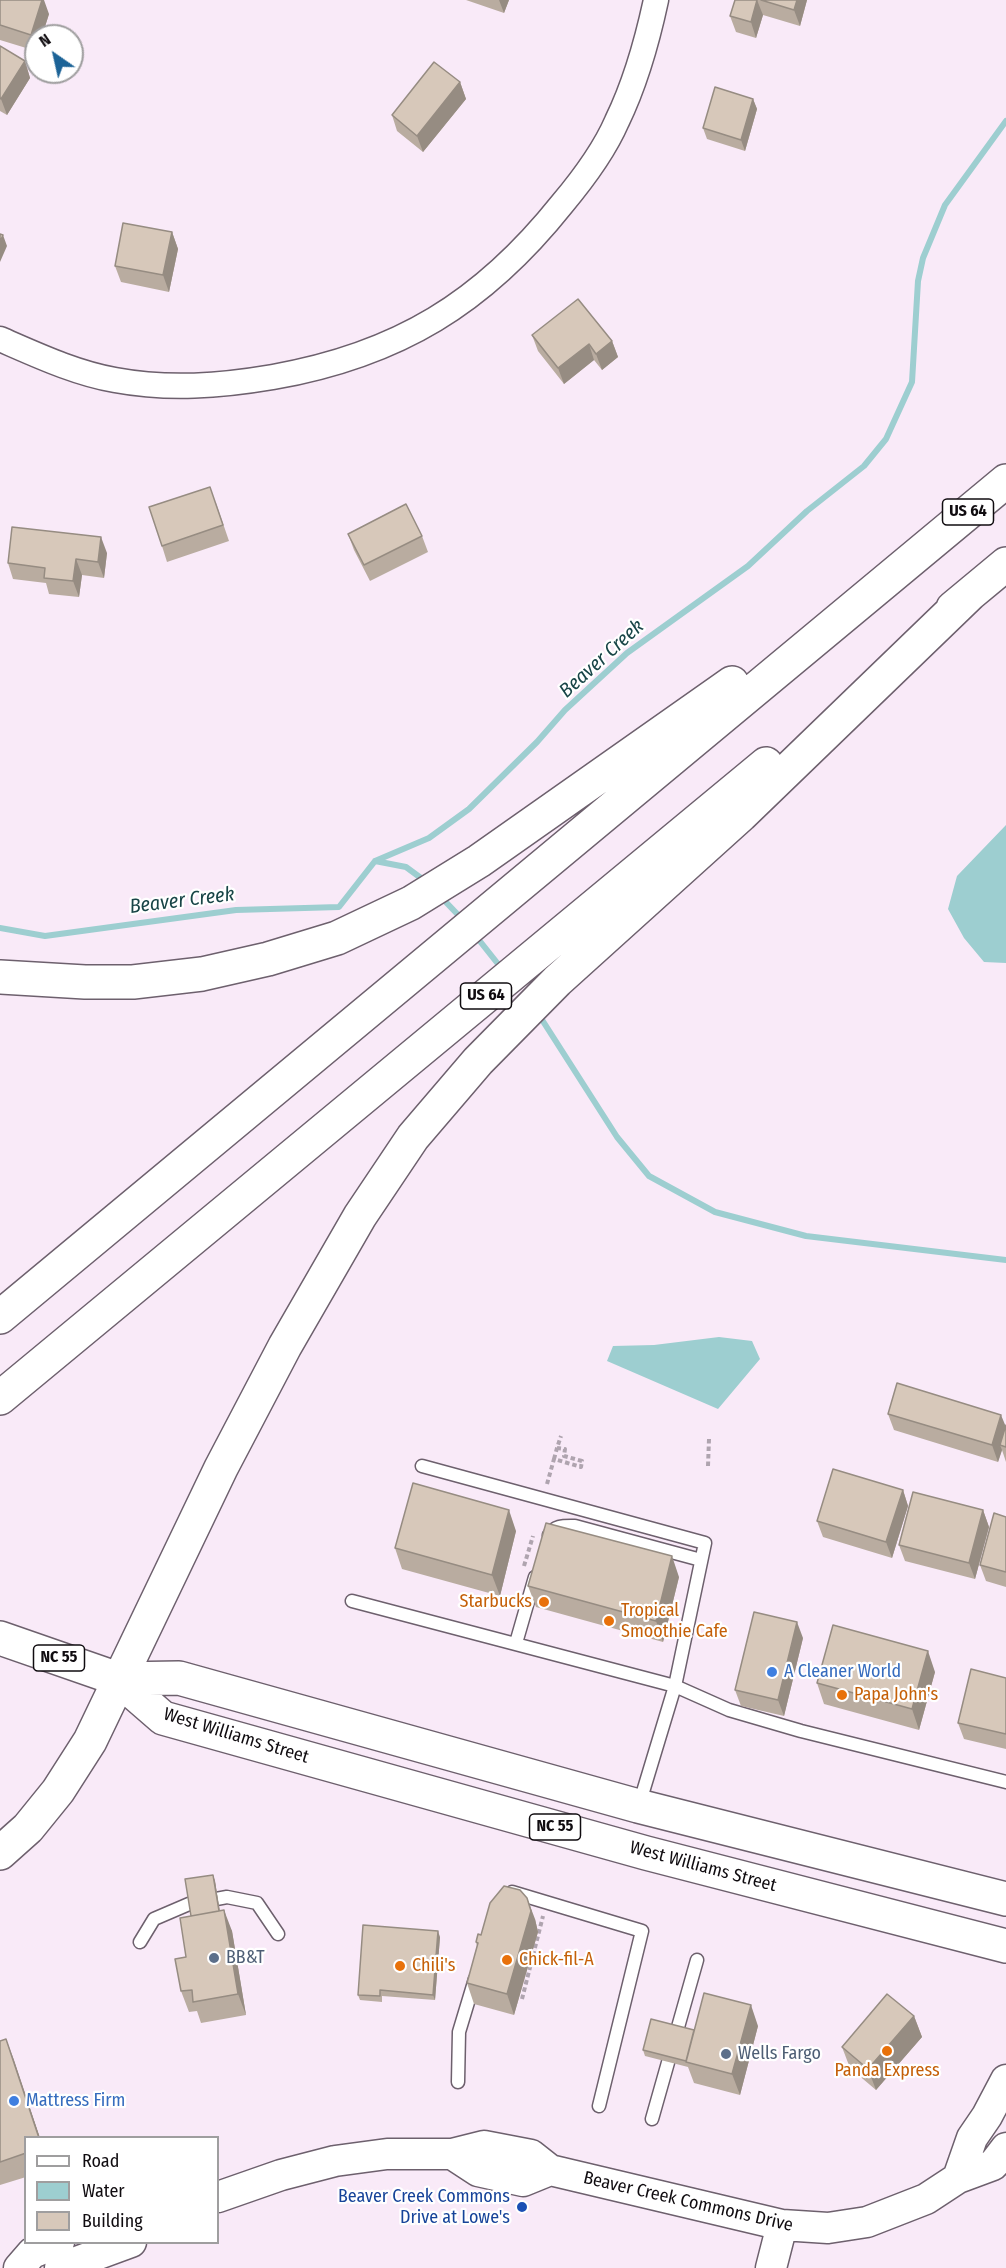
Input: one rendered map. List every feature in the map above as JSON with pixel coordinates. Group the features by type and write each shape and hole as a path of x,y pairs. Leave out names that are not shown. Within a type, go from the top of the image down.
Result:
{"main road":[{"name":"US 64","path":"0,1317 1006,481"},
{"path":"0,978 133,982 202,974 268,959 337,938 411,903 479,861 930,544"},
{"name":"US 64","path":"0,1398 1006,564"},
{"path":"0,1853 28,1828 58,1791 90,1741 221,1468 285,1346 360,1216 413,1137 478,1061 557,981 741,815 970,594"},
{"name":"NC 55","path":"0,1638 118,1679"},
{"name":"West Williams Street","path":"118,1679 179,1678 638,1806 1006,1899"},
{"name":"West Williams Street","path":"118,1679 163,1718 646,1853 1006,1946"}],"street":[{"path":"0,339 44,358 112,380 179,388 254,380 312,370 356,357 427,324 485,286 513,260 575,188 599,154 617,122 633,85 646,45 656,0"},
{"path":"958,2178 972,2138 987,2116 1006,2080"},
{"name":"Beaver Creek Commons Drive","path":"219,2197 298,2170 354,2158 387,2154 452,2154 484,2146 531,2155 550,2170 783,2225 828,2228 867,2222 926,2199 958,2178 993,2165 1006,2148"},
{"path":"771,2268 783,2225"},
{"path":"19,2268 32,2253 54,2244"},
{"path":"60,2268 126,2244"}],"lane":[{"path":"422,1466 705,1544 675,1686 638,1806"},
{"path":"545,1542 553,1529 561,1526 575,1526 702,1560"},
{"path":"516,1643 539,1562"},
{"path":"352,1601 675,1686 729,1710 801,1731 1006,1782"},
{"path":"499,1900 502,1889 642,1930 599,2106"},
{"path":"140,1942 154,1919 189,1904 227,1897 257,1904 278,1934"},
{"path":"652,2119 697,1960"},
{"path":"458,2082 459,2032 479,1966"}],"path":[{"path":"547,1484 561,1437"},
{"path":"708,1467 709,1439"},
{"path":"554,1459 581,1467 582,1461 564,1456 565,1449 557,1448"},
{"path":"522,1999 545,1910"}],"water":[{"path":"1006,825 1006,963 984,962 964,938 948,909 957,876"},
{"path":"719,1337 752,1341 760,1359 718,1409 607,1361 613,1346 654,1345"}],"building":[{"path":"0,0 42,0 34,24 24,24 24,33 0,25"},
{"path":"735,0 757,0 751,22 730,16"},
{"path":"761,0 797,0 794,10"},
{"path":"0,46 24,63 0,98"},
{"path":"434,62 460,82 417,136 392,115"},
{"path":"715,87 753,99 741,140 703,128"},
{"path":"123,223 172,232 163,275 115,266"},
{"path":"578,299 612,341 596,354 589,344 558,368 532,335"},
{"path":"210,487 223,525 162,546 149,507"},
{"path":"406,504 422,536 364,565 348,534"},
{"path":"12,527 101,537 98,562 76,559 73,581 44,578 45,568 8,563"},
{"path":"897,1383 1001,1415 992,1445 888,1414"},
{"path":"1006,1425 1006,1447 1000,1445"},
{"path":"833,1469 903,1490 886,1542 817,1521"},
{"path":"413,1483 509,1510 492,1575 395,1548"},
{"path":"913,1492 983,1510 969,1563 899,1545"},
{"path":"994,1513 1006,1517 1006,1572 980,1565"},
{"path":"546,1523 672,1556 656,1621 528,1586"},
{"name":"A Cleaner World","path":"754,1612 797,1622 778,1700 735,1690"},
{"path":"833,1625 928,1651 912,1709 817,1683"},
{"path":"971,1669 1006,1678 1006,1734 958,1723"},
{"path":"213,1875 219,1911 191,1916 185,1879"},
{"path":"504,1886 520,1890 527,1898 531,1911 507,1994 467,1983 478,1943 476,1942 478,1934 481,1935 490,1903"},
{"name":"BB&T","path":"224,1910 238,1994 193,2002 192,1990 181,1991 175,1959 186,1957 180,1918"},
{"name":"Chili's","path":"363,1925 438,1931 433,1995 380,1990 380,1996 358,1995"},
{"path":"704,1993 751,2005 732,2074 686,2062"},
{"path":"887,1994 914,2016 868,2069 842,2047"},
{"path":"651,2019 694,2030 686,2061 643,2050"},
{"name":"Mattress Firm","path":"6,2039 38,2136 24,2136 24,2154 0,2162 0,2041"}],"waterway":[{"name":"Beaver Creek","path":"0,928 45,936 236,910 339,907 375,861 429,838 469,809 537,742 565,710 627,653 748,566 807,511 864,466 886,439 912,382 918,281 923,258 945,205 1006,121"},
{"path":"375,861 406,867 425,881"},
{"path":"441,897 463,920"},
{"path":"475,935 502,969"},
{"path":"539,1015 617,1137 649,1176 715,1212 806,1236 1006,1260"}],"place":[{"name":"Starbucks","path":"544,1602"},
{"name":"Tropical Smoothie Cafe","path":"609,1621"},
{"name":"A Cleaner World","path":"772,1672"},
{"name":"Papa John's","path":"842,1695"},
{"name":"BB&T","path":"214,1958"},
{"name":"Chick-fil-A","path":"507,1960"},
{"name":"Chili's","path":"400,1966"},
{"name":"Panda Express","path":"887,2051"},
{"name":"Wells Fargo","path":"726,2054"},
{"name":"Mattress Firm","path":"14,2101"},
{"name":"Beaver Creek Commons Drive at Lowe's","path":"522,2207"}]}
